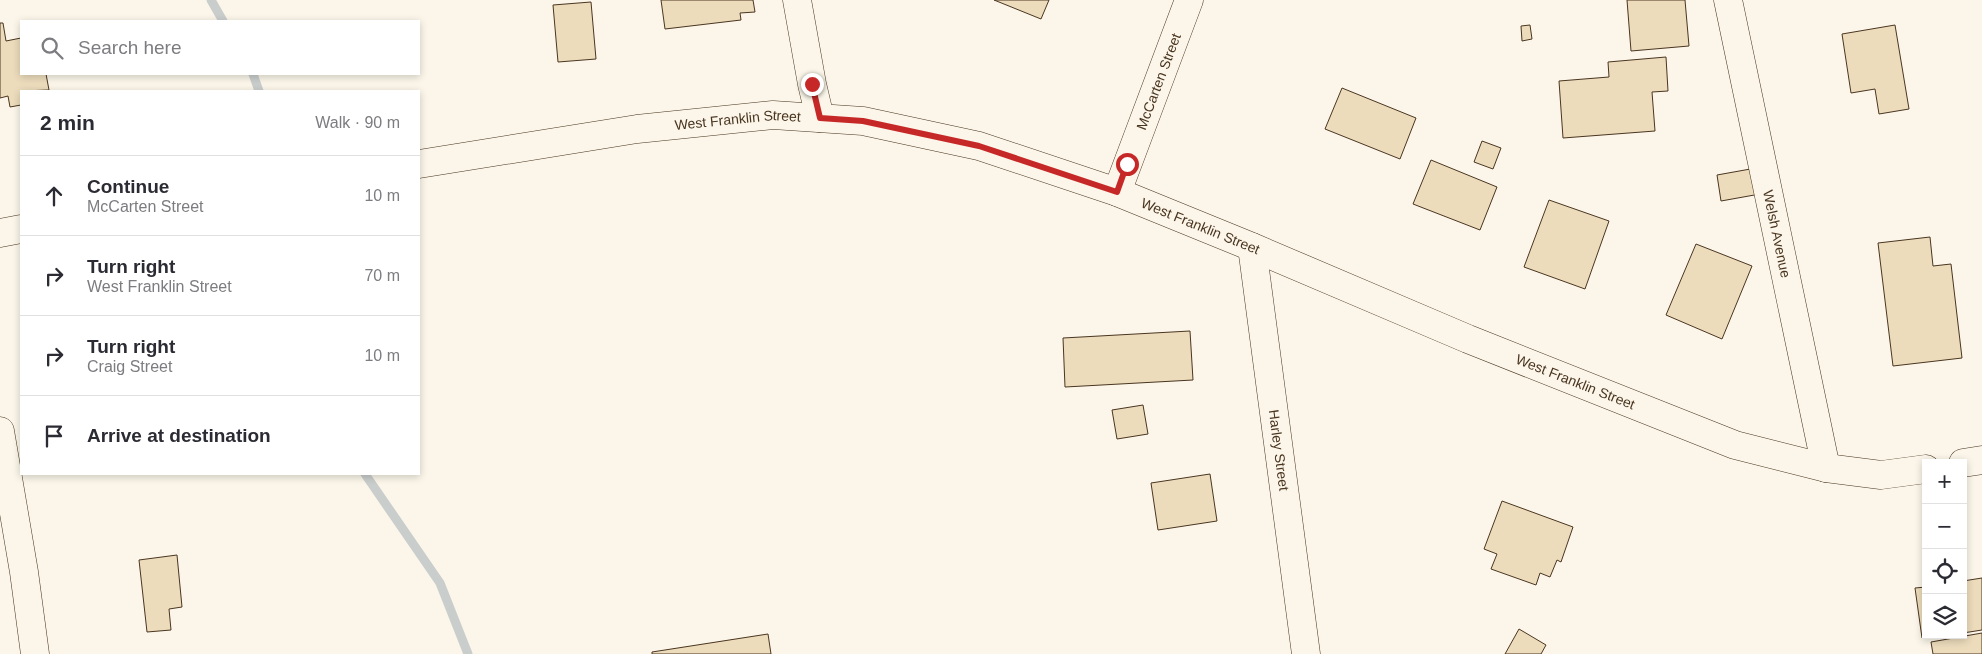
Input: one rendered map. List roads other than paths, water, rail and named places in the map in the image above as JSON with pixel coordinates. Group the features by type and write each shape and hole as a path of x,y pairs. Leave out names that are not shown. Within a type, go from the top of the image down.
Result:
{"main road":[{"path":"796,0 820,118"},
{"name":"McCarten Street","path":"1117,192 1190,0"},
{"name":"Welsh Avenue","path":"1728,0 1826,468"},
{"name":"West Franklin Street","path":"420,164 637,128 773,115 863,121 979,146 1117,192 1468,339 1734,445 1826,468 1882,475 1922,469"},
{"path":"0,233 20,229"},
{"name":"Harley Street","path":"1252,247 1306,654"},
{"path":"0,431 24,572 35,654"},
{"path":"1967,462 1982,460"}],"waterway":[{"path":"211,0 222,20"},
{"path":"253,75 259,90"},
{"path":"366,475 440,583 468,654"}]}
